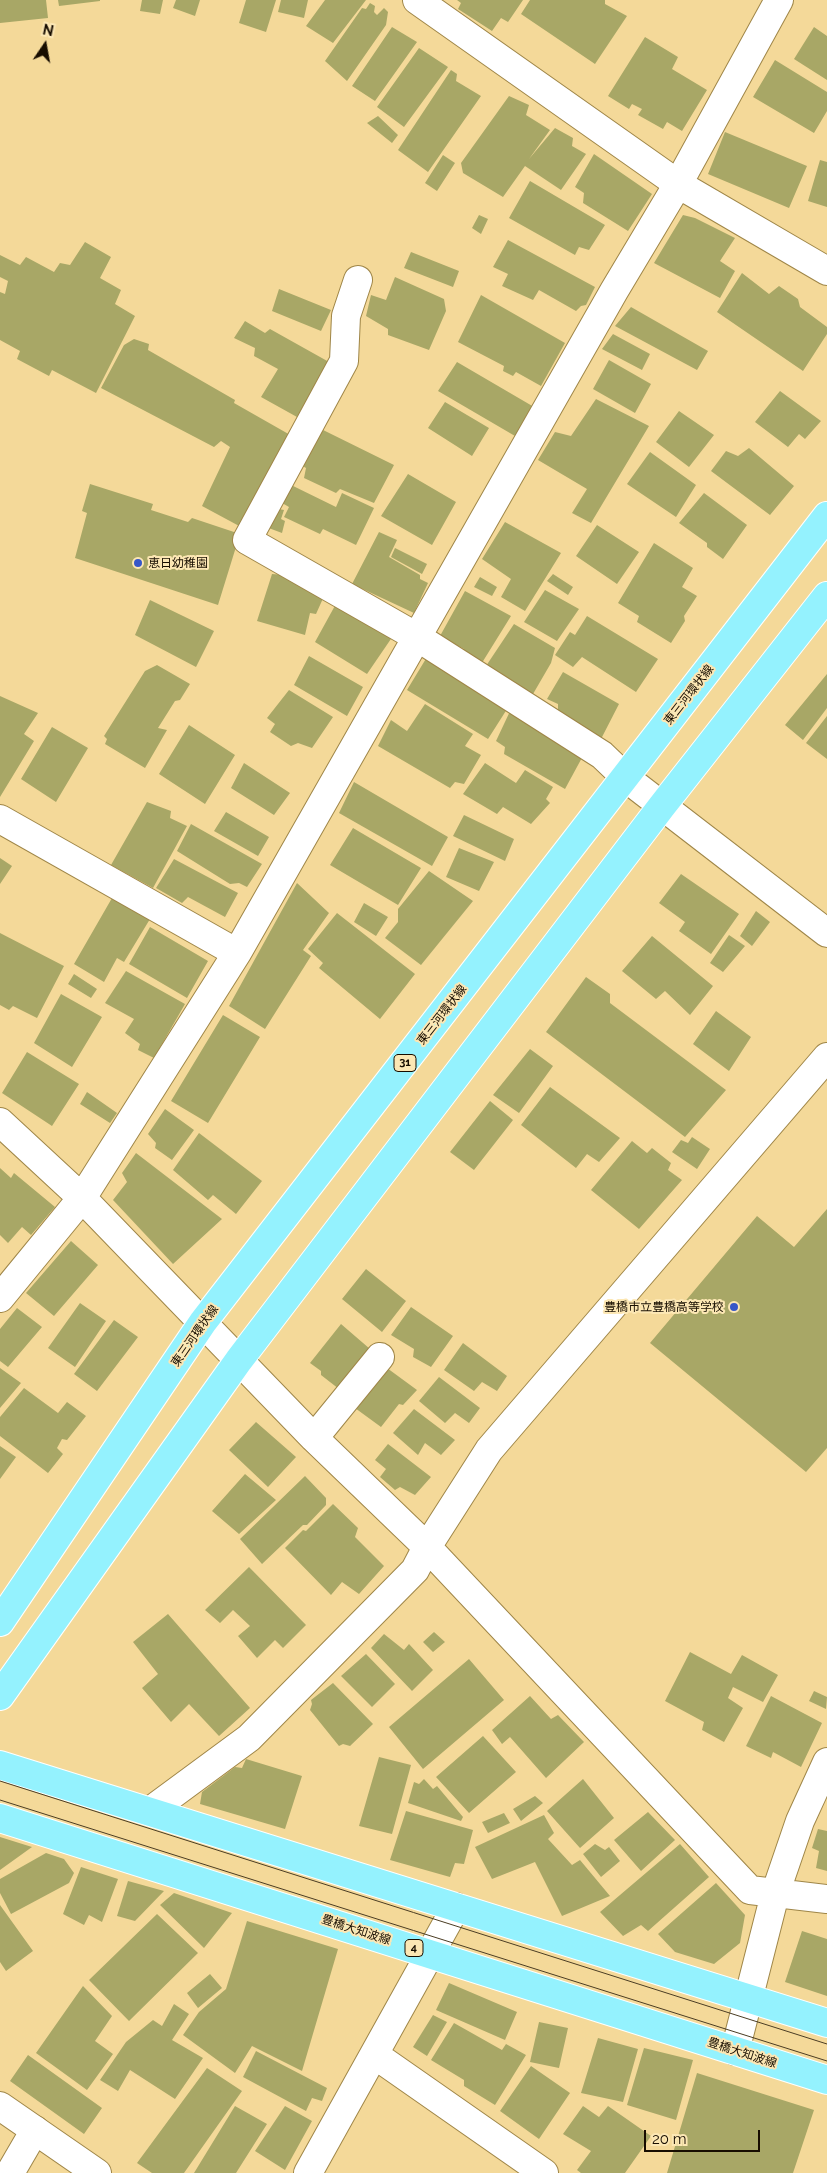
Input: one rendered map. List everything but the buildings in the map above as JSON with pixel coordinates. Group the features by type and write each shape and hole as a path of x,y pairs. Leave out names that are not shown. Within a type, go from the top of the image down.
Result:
{"main road":[{"name":"東三河環状線","path":"0,1622 203,1322 827,516"},
{"path":"0,1696 239,1360 662,806 827,596"},
{"path":"0,1765 827,2023"},
{"name":"豊橋大知波線","path":"0,1818 827,2080"}],"street":[{"path":"417,0 678,184 827,271"},
{"path":"0,1298 82,1198 237,953 609,300 678,184 779,0"},
{"path":"358,280 346,316 344,361 247,540 417,637 602,755 626,778 827,933"},
{"path":"0,819 237,953"},
{"path":"150,1811 249,1738 415,1570 427,1547 490,1450 827,1057"},
{"path":"0,1122 82,1198 314,1438 427,1547 750,1890 827,1899"},
{"path":"314,1438 380,1357"},
{"path":"735,2051 774,1894 800,1821 827,1762"},
{"path":"308,2173 456,1907"},
{"path":"375,2055 544,2173"},
{"path":"0,2106 97,2173"},
{"path":"10,2173 34,2130"}],"tram line":[{"path":"0,1781 827,2044"},
{"path":"0,1800 827,2061"}],"place":[{"name":"恵日幼稚園","path":"138,563"},
{"name":"豊橋市立豊橋高等学校","path":"734,1307"}]}
